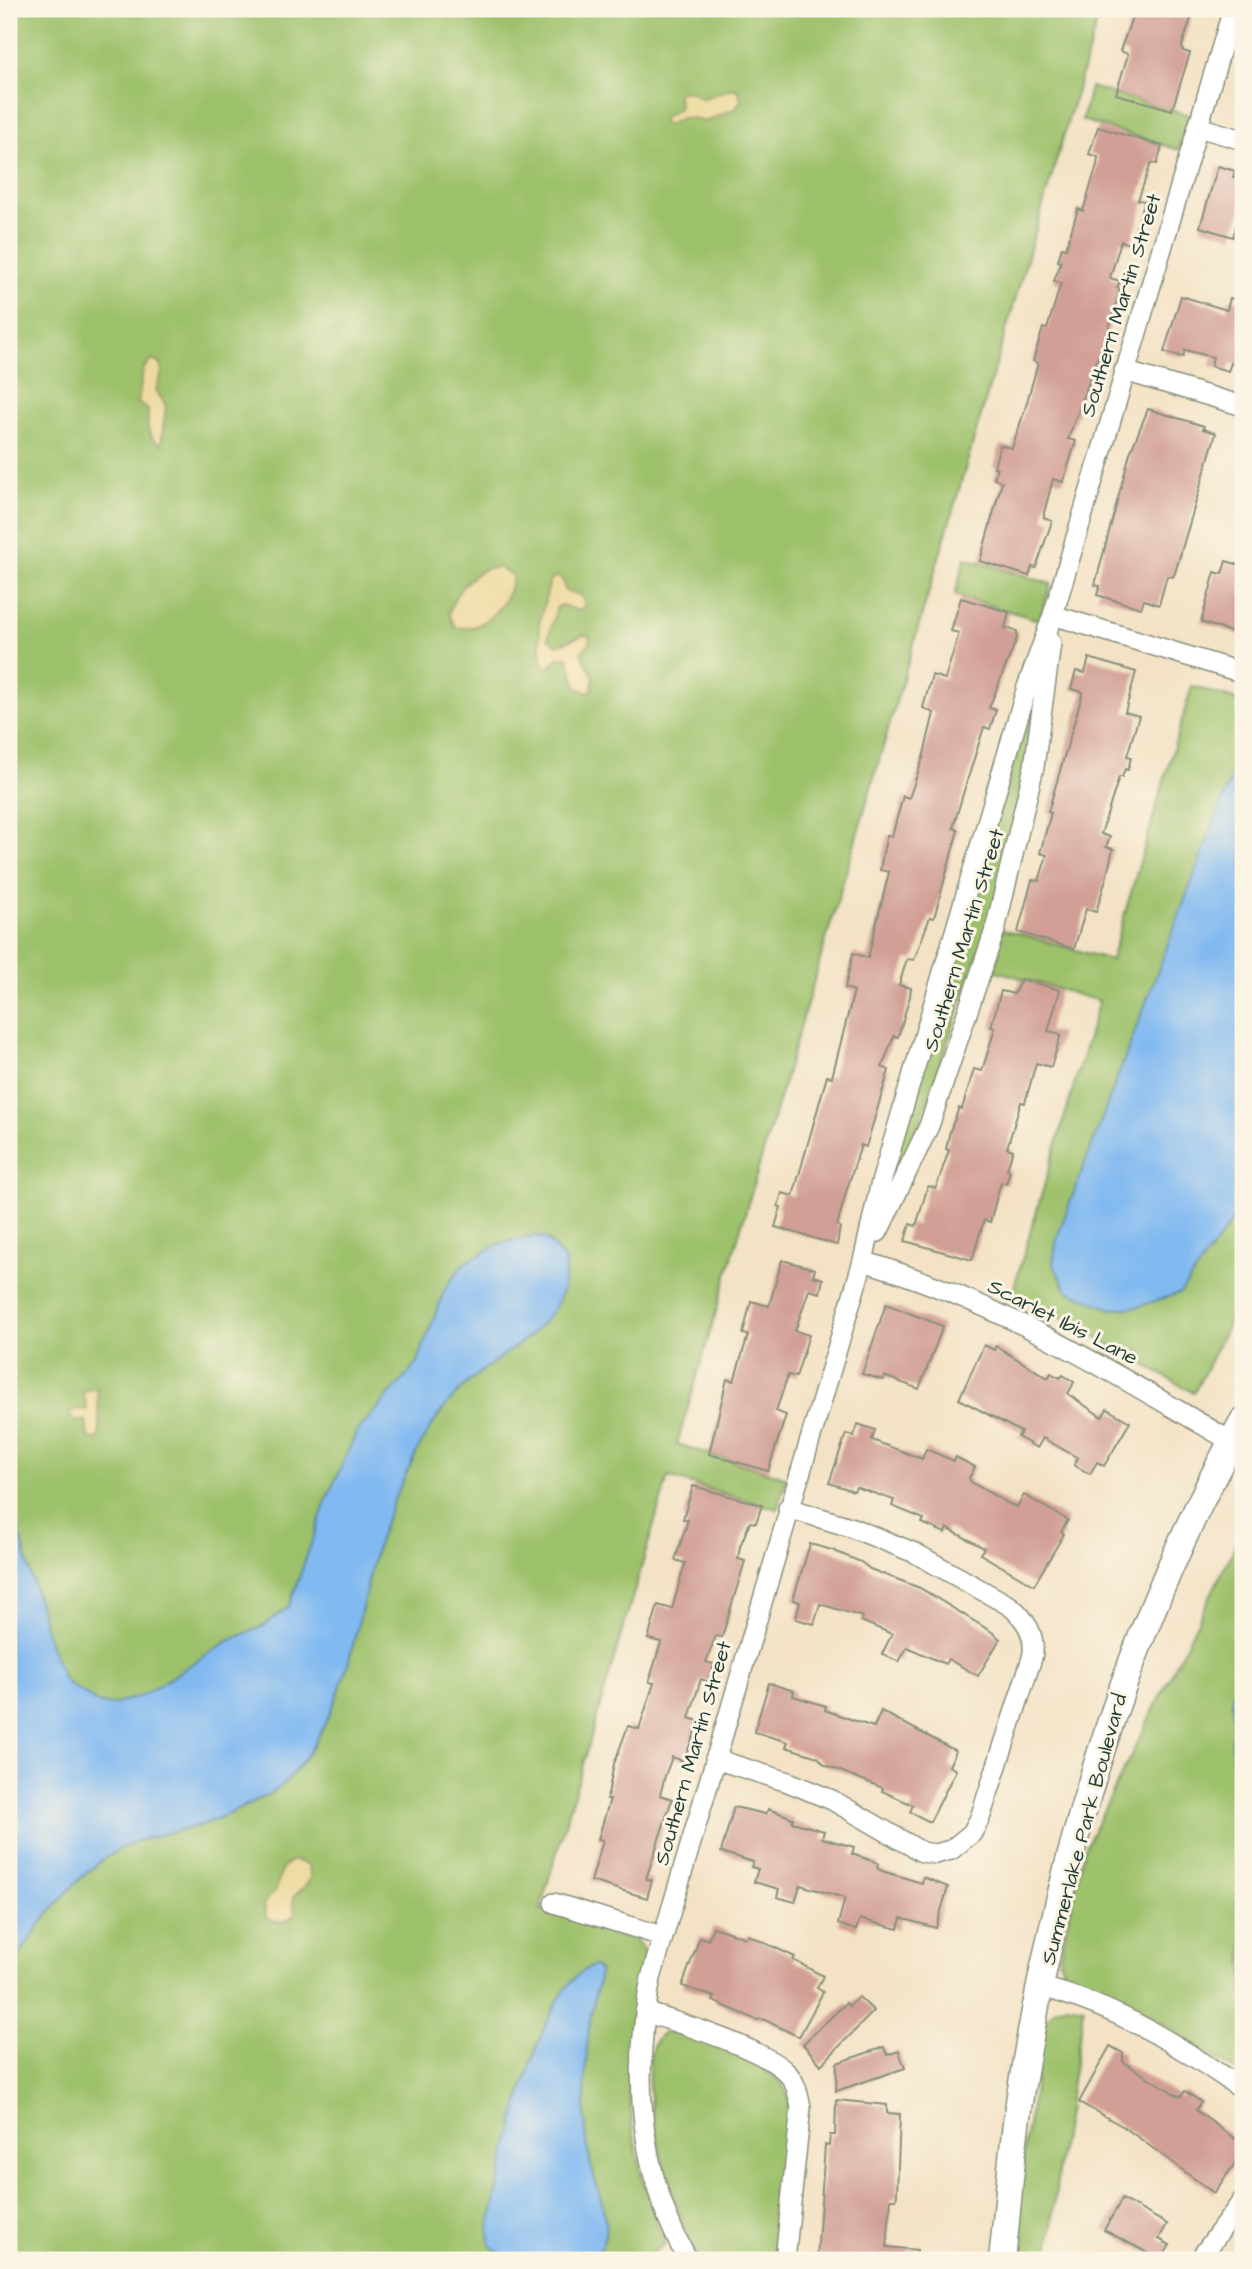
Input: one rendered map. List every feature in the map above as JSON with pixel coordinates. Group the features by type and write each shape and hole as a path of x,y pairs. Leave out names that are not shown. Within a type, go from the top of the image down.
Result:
{"main road":[{"name":"Summerlake Park Boulevard","path":"1002,2260 1019,2103 1041,1987 1100,1756 1141,1637 1237,1432"}],"street":[{"name":"Southern Martin Street","path":"688,2260 675,2238 659,2194 643,2131 639,2072 645,2012 662,1936 863,1261 880,1186 1027,687 1053,615 1233,9"},
{"path":"1198,127 1243,140"},
{"path":"1124,371 1243,406"},
{"name":"Southern Martin Street","path":"863,1261 929,1126 995,930 1034,767 1046,692 1053,615"},
{"path":"1053,615 1243,673"},
{"name":"Scarlet Ibis Lane","path":"863,1261 927,1282 998,1311 1237,1432"},
{"path":"715,1759 832,1800 922,1852 935,1854 951,1850 964,1842 980,1818 1032,1658 1032,1636 1022,1616 1010,1606 915,1553 850,1527 788,1508"},
{"path":"554,1903 662,1936"},
{"path":"1041,1987 1081,1996 1140,2024 1243,2090"},
{"path":"645,2012 705,2031 771,2061 786,2072 797,2088 801,2107 785,2260"},
{"path":"1199,2260 1243,2200"}],"green space":[{"path":"9,9 1101,9 677,1444 787,1478 777,1509 668,1477 540,1909 633,1937 645,1951 644,1969 631,2024 629,2081 639,2163 665,2244 643,2260 9,2260"},
{"path":"1090,87 1189,115 1179,150 1082,120"},
{"path":"965,558 1051,584 1039,620 955,595"},
{"path":"1036,685 1027,765 995,904 911,1149 886,1191"},
{"path":"1192,686 1243,702 1243,1297 1194,1393 1077,1326 1012,1294 1099,1001 990,969 1002,929 1111,960"},
{"path":"1243,1530 1243,2076 1142,2010 1068,1978 1059,1960 1084,1850"},
{"path":"1067,2005 1084,2008 1060,2154 1048,2260 1011,2260 1019,2179 1045,2022 1055,2009"},
{"path":"664,2032 705,2042 739,2056 767,2071 785,2088 789,2102 773,2260 699,2260 668,2179 651,2107 649,2074 653,2048"}],"sand":[{"path":"733,88 739,91 741,100 735,109 704,122 686,118 678,119 669,125 662,123 663,118 679,108 678,94 681,91 692,92 702,99"},
{"path":"152,360 161,364 162,373 156,390 166,406 161,444 150,434 148,410 138,403 143,369"},
{"path":"487,568 500,568 513,576 501,606 476,626 455,627 449,614 454,599 468,581"},
{"path":"556,576 563,580 565,591 581,595 585,605 579,611 562,605 557,607 548,638 557,645 583,635 590,636 589,644 581,653 594,677 592,690 588,693 577,688 568,657 559,657 549,668 542,664 539,623 550,581"},
{"path":"97,1388 100,1430 98,1439 88,1438 86,1420 76,1422 69,1413 76,1409 87,1410 83,1391"},
{"path":"292,1860 308,1865 309,1880 293,1897 295,1914 285,1921 274,1921 266,1917 264,1904 276,1889 282,1868"}],"water":[{"path":"1243,767 1243,1206 1180,1293 1137,1307 1112,1309 1067,1291 1053,1263 1057,1237 1234,770"},
{"path":"533,1235 547,1239 565,1260 564,1281 559,1300 536,1330 456,1394 424,1438 395,1498 380,1537 353,1644 333,1706 302,1762 278,1789 242,1808 202,1825 138,1841 99,1863 46,1917 9,1976 9,1502 50,1646 65,1681 100,1704 116,1704 143,1695 230,1640 264,1626 289,1606 328,1496 357,1431 417,1364 444,1291 463,1264 499,1244"},
{"path":"1243,1654 1243,1935 1237,1911 1242,1816 1232,1767 1232,1697"},
{"path":"595,1966 600,1971 587,2047 586,2122 589,2155 604,2210 604,2237 600,2249 590,2260 508,2260 490,2245 489,2228 525,2082 539,2040 556,2005 574,1979"}],"building":[{"path":"1135,9 1194,9 1182,46 1183,51 1190,53 1172,110 1116,94 1128,54 1120,51"},
{"path":"1098,127 1162,146 1157,164 1151,163 1138,200 1145,201 1130,244 1121,241 1110,278 1120,281 1111,322 1068,439 1076,441 1063,482 1053,479 1044,513 1044,518 1052,521 1036,568 1032,567 1029,576 980,561 1002,482 994,479 997,468 994,467 1000,445 1012,448 1025,409 1038,363 1033,361 1043,328 1047,329 1061,283 1054,281 1061,262 1058,261 1062,247 1066,248 1078,209 1083,211 1097,165 1098,157 1089,154"},
{"path":"1218,166 1235,171 1233,177 1243,180 1243,204 1233,237 1200,227"},
{"path":"1181,296 1227,310 1230,298 1243,302 1243,366 1231,363 1228,371 1211,366 1213,357 1185,350 1183,357 1164,352"},
{"path":"1148,409 1204,426 1203,429 1216,433 1175,573 1173,577 1167,576 1159,605 1144,600 1141,608 1097,595 1100,586 1095,585 1130,453"},
{"path":"1226,561 1243,566 1243,636 1201,622 1215,572 1222,574"},
{"path":"961,598 1009,612 1005,628 1017,631 1017,638 989,708 996,710 990,729 984,727 963,794 953,828 958,830 934,918 930,917 914,960 907,959 899,985 911,988 910,996 898,1037 894,1036 882,1067 889,1070 866,1147 861,1145 847,1189 837,1226 840,1227 837,1245 775,1227 781,1207 778,1206 782,1193 793,1196 827,1076 832,1077 854,991 845,988 853,953 868,958 889,872 880,870 887,835 892,836 903,796 909,798 923,758 934,713 923,708 932,675 945,679 959,633 951,631"},
{"path":"1089,658 1136,672 1125,712 1139,716 1127,756 1131,757 1128,770 1125,769 1122,777 1119,777 1101,834 1110,837 1106,847 1113,849 1106,879 1096,912 1086,909 1074,949 1018,932 1032,880 1039,881 1047,855 1040,853 1051,813 1048,812 1083,692 1071,689 1076,671 1085,673"},
{"path":"1021,979 1060,990 1048,1031 1061,1034 1051,1067 1036,1063 1025,1103 1021,1102 1007,1148 1013,1150 1007,1170 1010,1171 1006,1184 1001,1182 990,1222 984,1220 972,1260 905,1241 910,1224 916,1226 928,1186 936,1188 949,1150 946,1149 950,1131 959,1108 962,1109 974,1069 982,1071 995,1028 991,1027 1001,991 1014,994"},
{"path":"782,1260 815,1269 813,1276 823,1279 820,1293 809,1290 795,1331 809,1335 796,1377 788,1375 776,1411 786,1415 768,1471 709,1454 727,1379 734,1381 748,1335 743,1334 751,1301 769,1306"},
{"path":"886,1304 943,1326 919,1389 884,1376 883,1380 862,1374"},
{"path":"984,1345 994,1350 996,1346 1048,1378 1051,1373 1060,1378 1063,1375 1074,1382 1068,1394 1102,1417 1107,1409 1130,1422 1104,1466 1097,1462 1090,1474 1074,1465 1078,1458 1043,1438 1037,1448 1018,1437 1021,1432 959,1399"},
{"path":"858,1424 875,1430 872,1440 922,1459 926,1449 954,1461 956,1457 975,1467 969,1478 971,1482 1009,1504 1017,1507 1024,1495 1068,1520 1061,1532 1064,1534 1034,1585 980,1554 984,1548 947,1528 945,1533 922,1523 924,1519 892,1506 894,1500 856,1487 854,1491 829,1483 846,1434 854,1436"},
{"path":"693,1486 762,1505 756,1523 750,1522 740,1546 738,1559 745,1561 722,1637 716,1636 706,1662 714,1664 709,1682 701,1679 689,1718 698,1721 693,1738 683,1761 672,1757 665,1776 660,1795 672,1799 646,1879 652,1880 647,1898 591,1881 603,1840 598,1839 610,1799 607,1799 614,1764 628,1726 639,1729 654,1683 649,1682 661,1642 648,1639 658,1605 672,1609 685,1563 675,1560 688,1520 683,1519"},
{"path":"810,1544 832,1550 861,1562 870,1569 920,1588 992,1632 1000,1639 978,1676 948,1659 945,1664 907,1647 899,1662 882,1654 892,1634 861,1621 863,1617 820,1604 814,1624 796,1619 800,1602 793,1600"},
{"path":"769,1683 794,1691 793,1696 826,1706 825,1710 874,1727 881,1711 956,1751 949,1766 956,1770 930,1822 910,1812 913,1805 882,1791 883,1788 825,1765 818,1757 786,1747 788,1742 754,1732"},
{"path":"734,1807 766,1814 768,1809 793,1818 792,1822 824,1831 822,1838 854,1847 852,1854 878,1863 877,1868 882,1871 922,1883 923,1877 948,1887 936,1928 901,1918 898,1929 860,1919 856,1930 838,1924 845,1898 800,1885 795,1902 777,1897 779,1889 754,1882 758,1869 751,1867 753,1862 721,1852"},
{"path":"713,1927 746,1938 748,1935 795,1957 793,1960 823,1976 817,1988 823,1992 799,2037 763,2019 757,2020 713,2001 715,1997 682,1986 700,1937 708,1940"},
{"path":"859,1997 874,2011 821,2065 803,2044 846,2003 849,2006"},
{"path":"1110,2046 1123,2053 1123,2062 1180,2097 1185,2091 1201,2102 1196,2110 1235,2139 1243,2129 1243,2152 1214,2193 1124,2127 1079,2102"},
{"path":"884,2047 887,2055 899,2051 905,2068 836,2091 837,2063"},
{"path":"836,2100 887,2105 887,2113 900,2114 897,2194 896,2199 891,2199 887,2247 917,2250 917,2260 817,2259 825,2145 829,2146 830,2135 835,2135"},
{"path":"1122,2199 1167,2224 1159,2239 1170,2245 1161,2260 1104,2230"}]}
